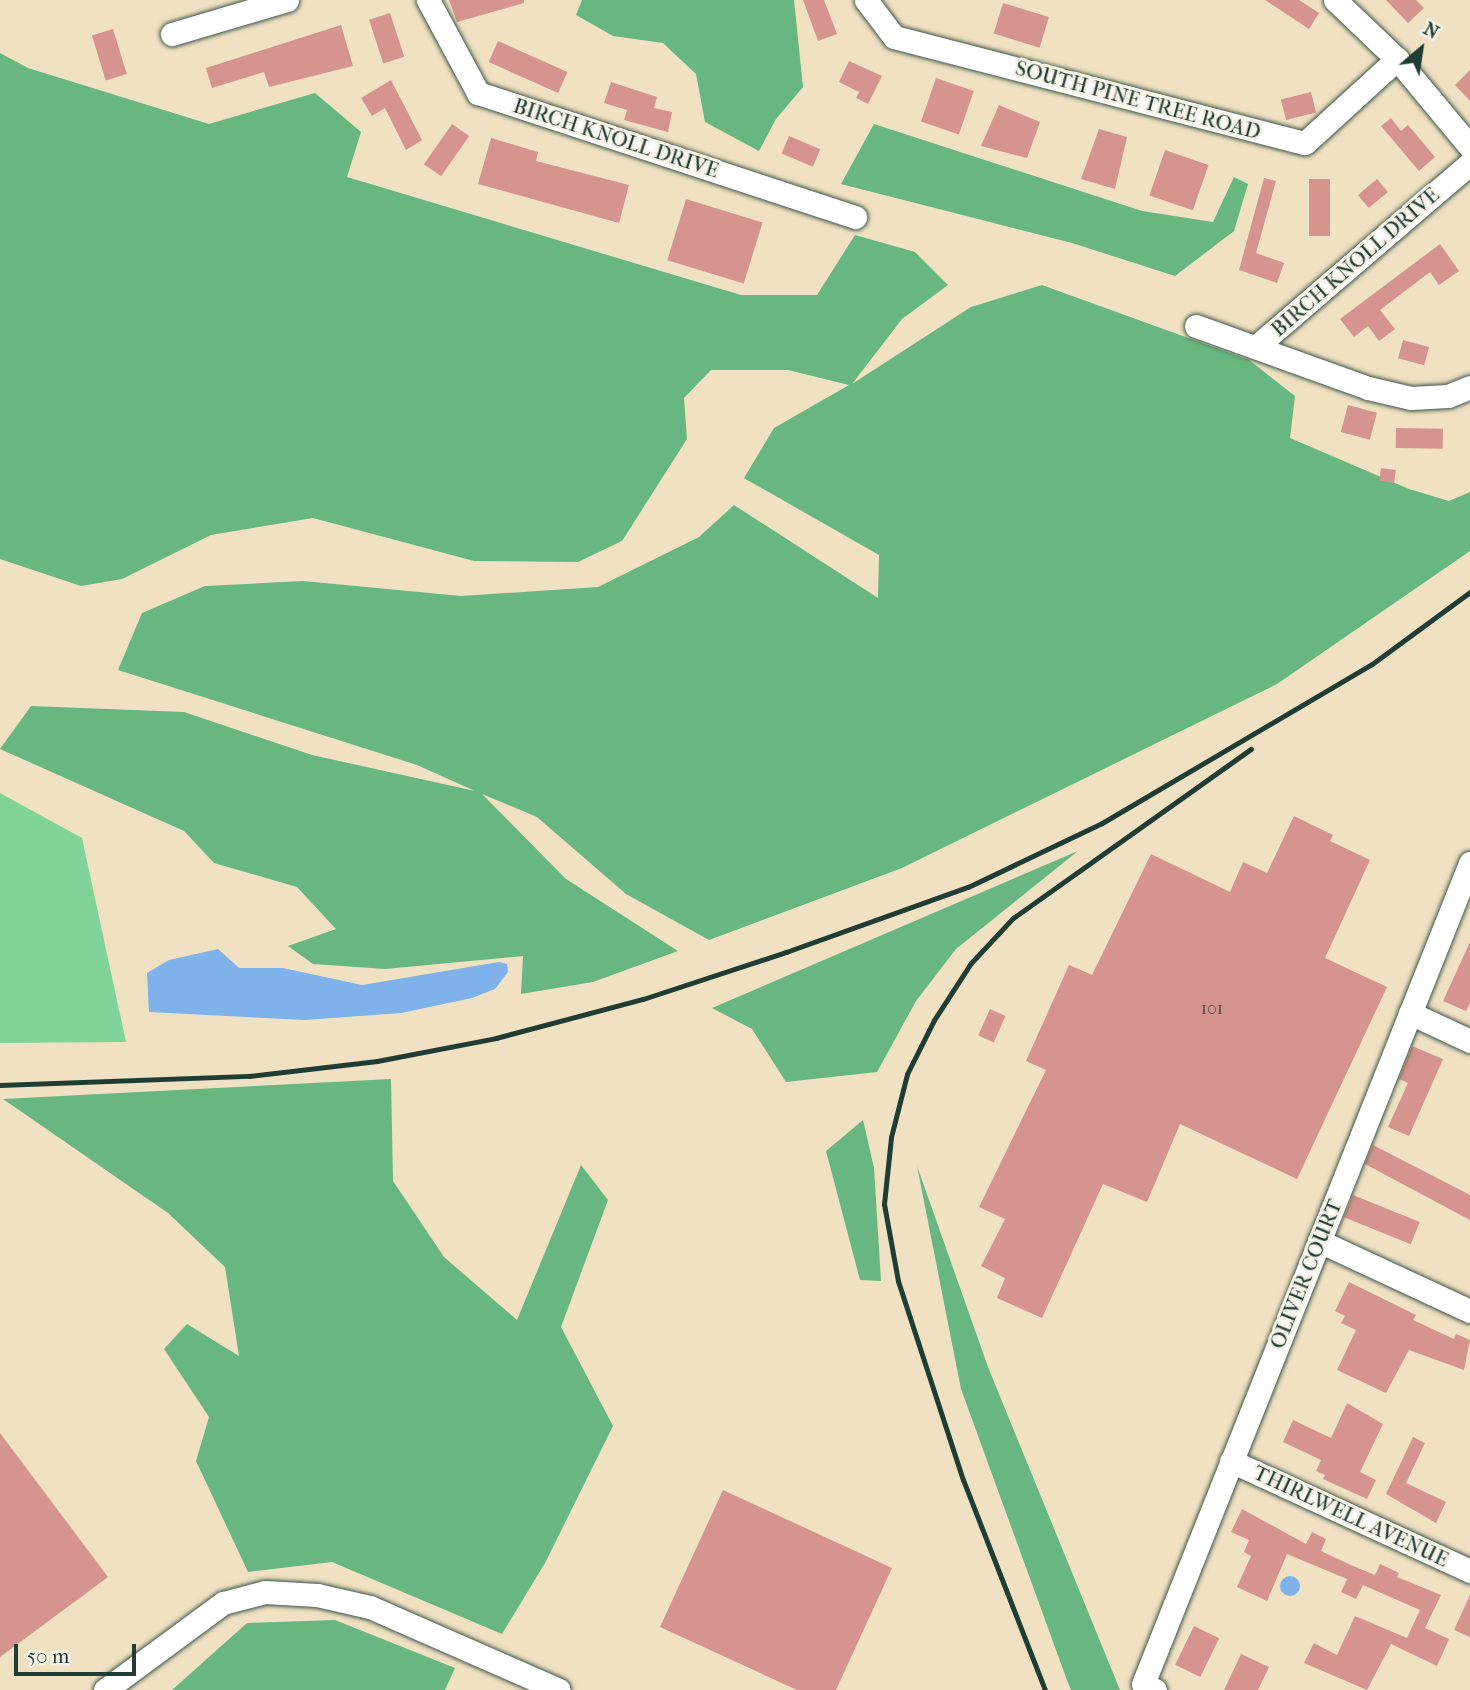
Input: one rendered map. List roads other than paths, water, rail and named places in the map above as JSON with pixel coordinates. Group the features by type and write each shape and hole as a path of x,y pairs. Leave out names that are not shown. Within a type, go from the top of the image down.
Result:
{"street":[{"path":"172,34 287,0"},
{"name":"BIRCH KNOLL DRIVE","path":"428,0 478,93 855,217"},
{"name":"SOUTH PINE TREE ROAD","path":"866,0 894,37 1305,144 1397,59"},
{"path":"1335,0 1397,59 1470,147"},
{"name":"BIRCH KNOLL DRIVE","path":"1196,326 1258,345 1470,163"},
{"path":"1258,345 1368,388 1411,398 1448,396 1470,387"},
{"name":"OLIVER COURT","path":"1149,1687 1231,1461 1470,863"},
{"path":"1410,1013 1470,1041"},
{"path":"1320,1241 1470,1311"},
{"name":"THIRLWELL AVENUE","path":"1231,1461 1470,1571"},
{"path":"105,1690 223,1603 265,1592 317,1595 370,1607 559,1690"}],"water":[{"path":"218,949 239,968 283,968 362,985 499,962 507,964 508,972 495,989 472,998 401,1013 305,1020 149,1012 147,973 169,960"},
{"path":"1290,1576 1297,1579 1300,1586 1297,1593 1290,1596 1283,1593 1280,1586 1283,1579"}],"railway":[{"path":"0,1085 249,1076 377,1061 496,1038 643,999 786,952 968,887 1102,823 1372,664 1470,592"},
{"path":"1045,1690 963,1480 898,1281 884,1204 891,1137 907,1074 934,1020 971,963 1013,918 1251,749"}]}
